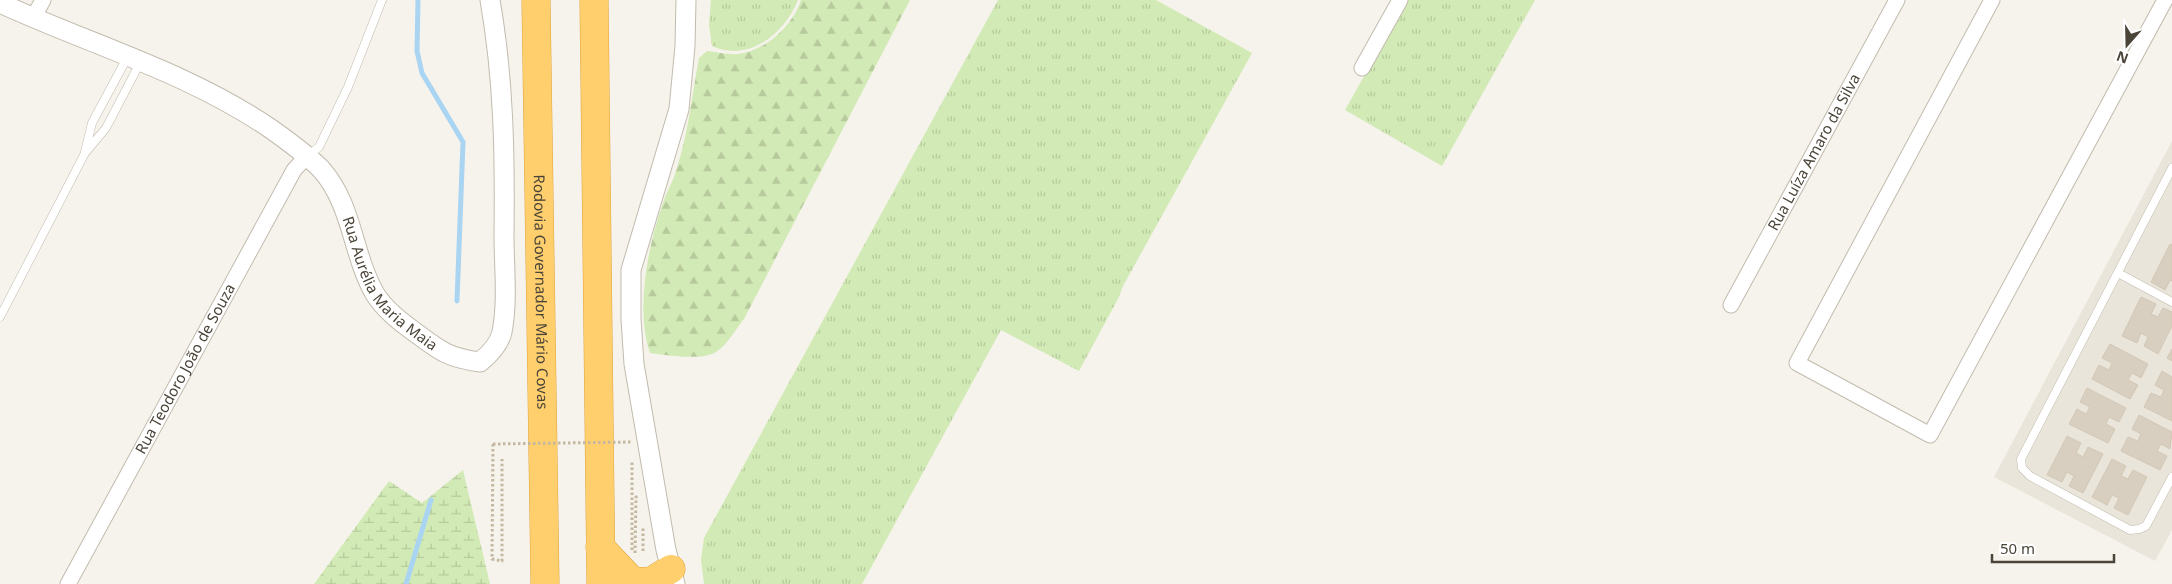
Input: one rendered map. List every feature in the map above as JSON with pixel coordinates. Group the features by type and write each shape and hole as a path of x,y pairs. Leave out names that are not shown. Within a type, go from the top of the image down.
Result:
{"highway":[{"name":"Rodovia Governador Mário Covas","path":"536,0 545,584"},
{"path":"594,0 601,584"},
{"path":"600,547 633,582 650,582 673,576"}],"street":[{"path":"33,18 43,0"},
{"name":"Rua Aurélia Maria Maia","path":"0,3 190,82 234,105 307,156 332,184 342,201 367,278 376,295 390,312 441,351 458,359 480,362 491,353 502,332 504,291 505,134 500,53 490,0"},
{"path":"673,576 634,364 631,319 631,270 679,110 685,46 686,0"},
{"path":"1362,68 1400,0"},
{"name":"Rua Luíza Amaro da Silva","path":"1731,305 1897,0"},
{"path":"1992,0 1797,363 1930,435 2166,9"},
{"name":"Rua Teodoro João de Souza","path":"68,584 294,170 307,156"}],"lane":[{"path":"307,156 319,147 348,87 382,0"},
{"path":"85,153 92,123 135,59"},
{"path":"0,317 85,153 106,128 135,59"},
{"path":"2172,168 2021,459 2022,468 2030,476 2130,530 2146,526 2172,477"},
{"path":"2118,273 2172,302"}],"path":[{"path":"502,459 502,561 492,559 493,444 632,442 632,552 636,553 636,496 643,497 643,506"},
{"path":"643,524 643,551"}],"shaded area":[{"path":"2172,141 2172,530 2155,561 1994,477"}],"green space":[{"path":"711,0 798,0 792,12 775,34 752,48 739,51 712,46 709,25"},
{"path":"801,0 910,0 744,319 733,334 717,352 706,356 650,353 644,317 645,278 648,258 664,199 675,175 680,157 687,129 699,58 707,51 738,54 759,48 777,35 792,19"},
{"path":"998,0 1156,0 1252,53 1123,286 1119,297 1079,371 1001,330 862,584 704,584 701,560 704,538"},
{"path":"1407,0 1535,0 1442,166 1345,110"},
{"path":"463,470 490,584 314,584 389,481 422,503"}],"building":[{"path":"2170,244 2172,245 2172,281 2170,280 2165,290 2151,282"},
{"path":"2141,297 2156,304 2151,314 2158,317 2163,308 2172,312 2172,326 2158,354 2144,346 2148,337 2141,333 2137,343 2122,336"},
{"path":"2110,344 2148,364 2141,378 2132,373 2128,380 2138,385 2130,399 2092,379 2099,365 2109,370 2112,363 2102,358"},
{"path":"2172,349 2172,361 2167,358"},
{"path":"2162,371 2172,377 2172,421 2144,407 2151,393 2161,397 2164,390 2155,385"},
{"path":"2087,388 2126,408 2119,422 2109,417 2106,424 2115,429 2108,443 2069,424 2077,409 2086,414 2090,407 2080,402"},
{"path":"2139,415 2172,432 2170,449 2161,444 2157,451 2167,456 2160,470 2121,451 2128,437 2138,441 2141,434 2132,429"},
{"path":"2067,436 2081,443 2076,453 2083,457 2088,447 2103,454 2083,493 2069,486 2074,476 2067,472 2062,482 2047,475"},
{"path":"2112,459 2126,466 2121,476 2128,479 2133,470 2147,477 2128,515 2114,508 2119,498 2112,495 2107,505 2092,497"}],"waterway":[{"path":"418,0 417,51 422,73 463,142 457,301"},
{"path":"406,584 431,500"}]}
